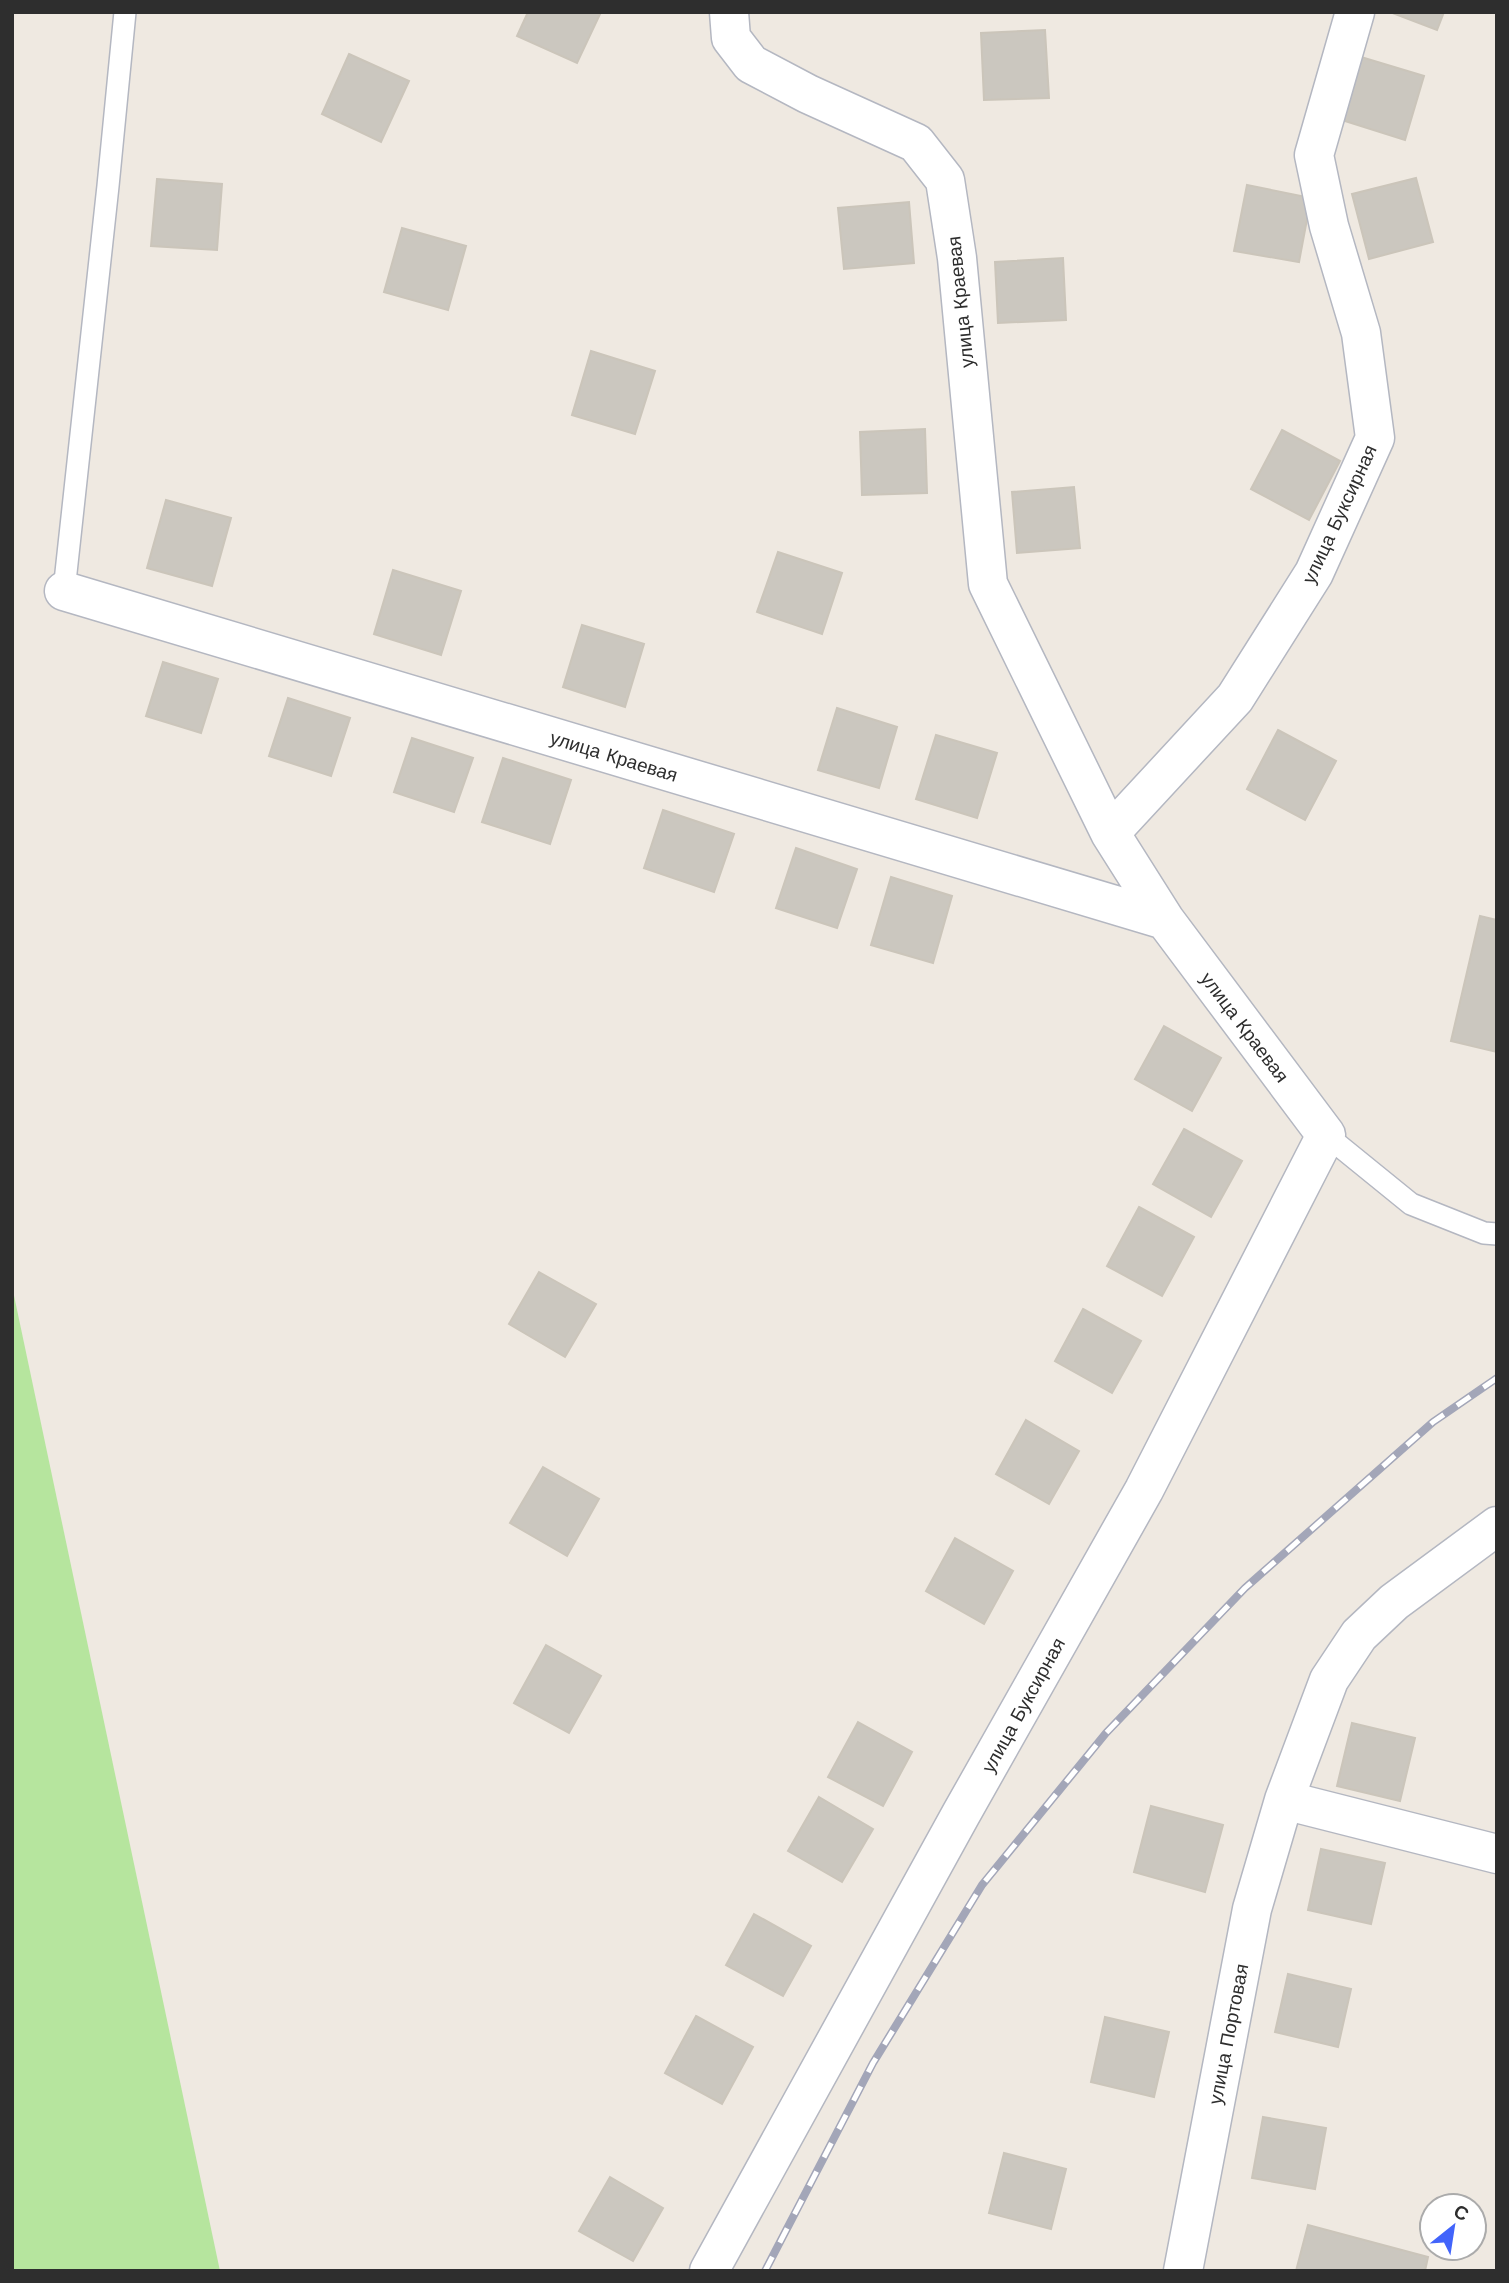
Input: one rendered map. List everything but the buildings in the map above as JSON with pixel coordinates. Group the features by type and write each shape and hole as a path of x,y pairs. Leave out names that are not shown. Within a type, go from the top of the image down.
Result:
{"street":[{"name":"улица Краевая","path":"729,12 731,38 751,64 808,94 916,143 945,180 957,258 988,584 1110,833 1165,920 1326,1135"},
{"name":"улица Буксирная","path":"1110,833 1235,698 1314,573 1375,438 1360,333 1329,226 1314,155 1355,12"},
{"name":"улица Краевая","path":"64,591 1165,920"},
{"name":"улица Буксирная","path":"709,2271 961,1814 1144,1490 1326,1135"},
{"name":"улица Портовая","path":"1183,2271 1252,1909 1284,1800 1329,1680 1359,1635 1394,1602 1497,1526"},
{"path":"1284,1800 1497,1854"}],"lane":[{"path":"64,591 106,213 125,12"},
{"path":"1326,1135 1411,1205 1484,1233 1497,1234"}],"green space":[{"path":"12,1286 220,2271 12,2271"}],"railway":[{"path":"765,2271 873,2063 982,1885 1106,1733 1245,1588 1433,1422 1497,1378"}]}
